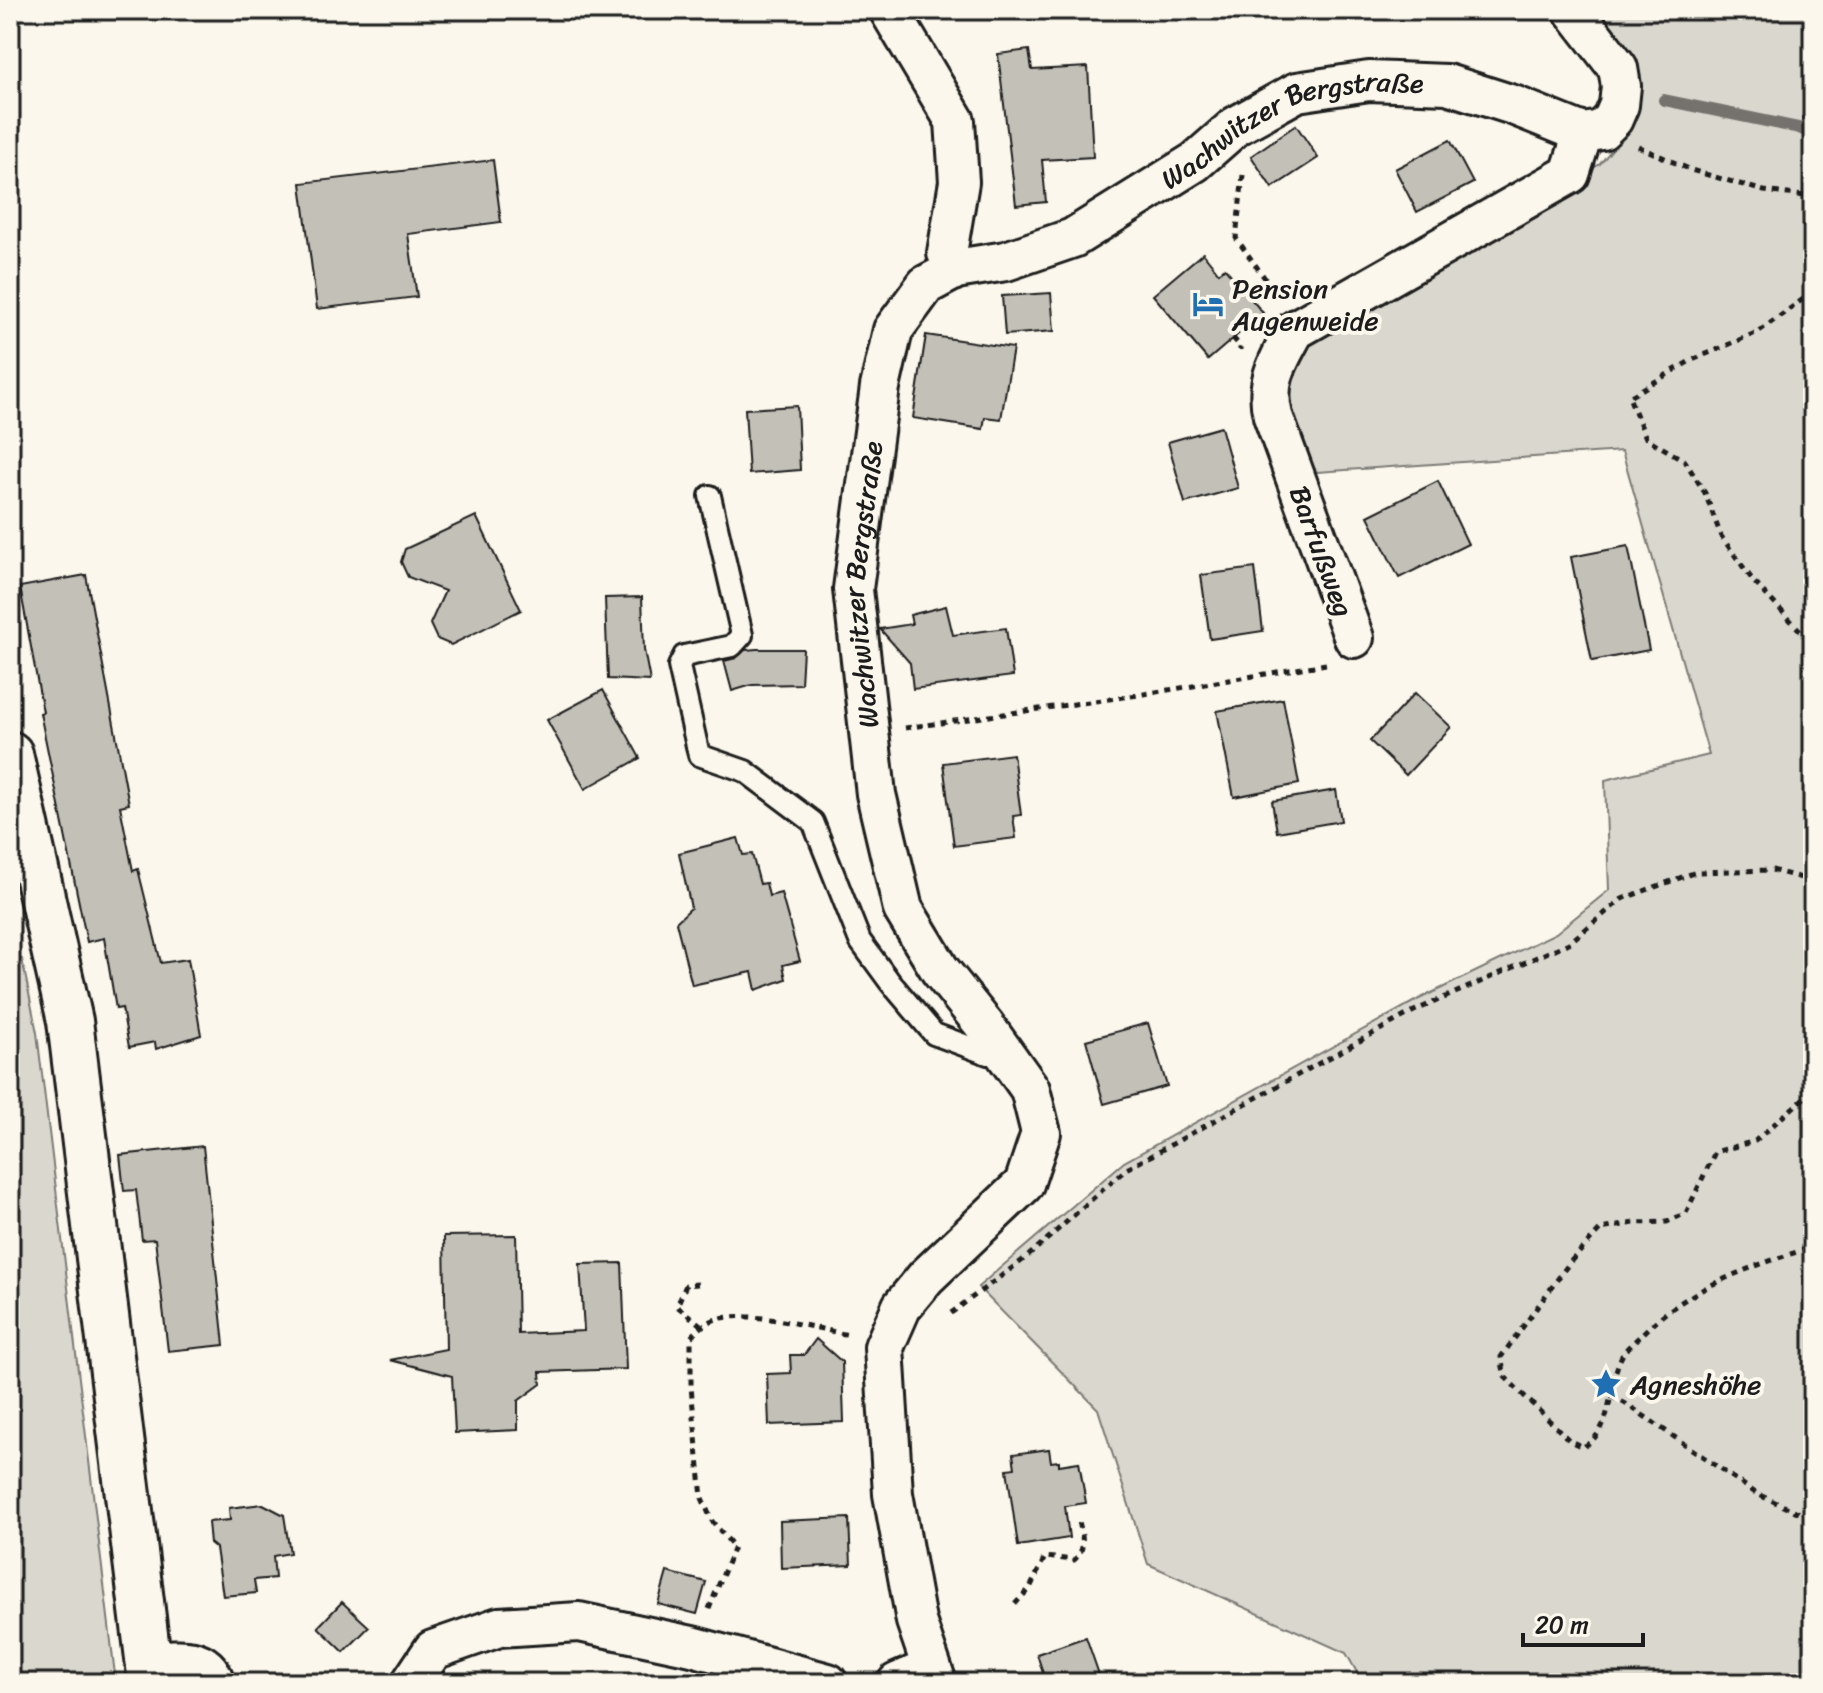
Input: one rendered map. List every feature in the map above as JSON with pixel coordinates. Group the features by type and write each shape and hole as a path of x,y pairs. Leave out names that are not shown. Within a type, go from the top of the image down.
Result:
{"main road":[{"path":"10,754 70,1021 151,1673"}],"street":[{"path":"889,10 955,121 959,182 947,253 956,269"},
{"path":"1573,10 1618,68 1621,86 1619,105 1613,119 1592,131"},
{"name":"Wachwitzer Bergstraße","path":"897,1683 934,1676 916,1621 893,1494 884,1347 902,1306 926,1277 1024,1184 1041,1133 1030,1089 940,970 903,909 876,794 853,589 880,387 893,330 926,285 956,269 1006,261 1073,238 1195,162 1236,126 1297,92 1369,81 1447,84 1592,131"},
{"name":"Barfußweg","path":"1354,638 1273,416 1268,398 1275,368 1295,330 1570,174 1592,131"},
{"path":"411,1683 433,1650 499,1627 579,1622 692,1646 828,1683"},
{"path":"151,1673 194,1660 211,1672 215,1683"}],"lane":[{"path":"710,496 742,635 732,646 684,656 679,666 699,755 745,771 813,822 860,941 934,1034 988,1054 1000,1046"}],"path":[{"path":"1236,126 1245,153 1236,238 1285,307"},
{"path":"1592,131 1691,170 1764,191 1813,197"},
{"path":"1813,292 1758,332 1690,361 1629,397 1646,438 1685,461 1705,493 1721,536 1745,570 1813,644"},
{"path":"1240,346 1252,336"},
{"name":"Barfußweg","path":"869,732 1138,695 1332,663 1354,638"},
{"path":"944,1318 1027,1257 1125,1170 1414,1011 1569,943 1622,899 1696,872 1772,870 1813,881"},
{"path":"1813,1090 1755,1141 1715,1152 1686,1213 1667,1222 1634,1223 1601,1229 1570,1262 1501,1357 1505,1377 1570,1441 1583,1447 1593,1441 1602,1429 1612,1380 1624,1352 1651,1324 1680,1301 1759,1264 1813,1247"},
{"path":"698,1284 686,1285 677,1306 702,1326"},
{"path":"692,1646 734,1547 712,1521 702,1498 691,1387 691,1337 702,1326 719,1319 772,1319 851,1336"},
{"path":"1611,1396 1757,1494 1813,1519"},
{"path":"1015,1604 1030,1588 1045,1557 1063,1561 1074,1560 1081,1554 1083,1545 1079,1521"}],"shaded area":[{"path":"1598,10 1813,10 1813,421 1808,420 1813,452 1813,1683 1363,1683 1346,1653 1148,1564 1098,1409 978,1287 1124,1162 1415,1001 1556,933 1609,890 1605,780 1709,755 1622,451 1317,472 1292,442 1286,392 1307,334 1600,164 1631,126 1638,90 1633,55"},
{"path":"22,959 37,1033 116,1683 10,1683 10,960"}],"building":[{"path":"1029,50 1032,70 1088,67 1093,157 1042,160 1046,202 1016,205 998,54"},
{"path":"1296,125 1318,158 1272,188 1251,156"},
{"path":"1450,140 1473,183 1417,212 1395,169"},
{"path":"493,160 501,222 408,234 417,297 317,309 301,183"},
{"name":"Pension Augenweide","path":"1203,253 1219,273 1225,268 1263,313 1208,360 1153,295"},
{"path":"1051,293 1054,331 1005,335 1002,296"},
{"path":"926,335 1013,348 1001,419 985,417 983,429 913,418"},
{"path":"797,406 800,470 749,474 745,409"},
{"path":"1221,427 1238,488 1185,503 1168,442"},
{"path":"1438,481 1468,544 1399,578 1368,516"},
{"path":"476,516 521,610 451,645 437,639 430,624 445,591 408,577 401,562 405,549"},
{"path":"1628,546 1649,650 1592,661 1571,557"},
{"path":"1255,568 1263,631 1210,639 1201,575"},
{"path":"86,575 129,804 120,806 133,871 138,869 161,963 188,959 201,1035 156,1049 155,1042 129,1047 122,1008 116,1009 104,938 87,942 40,713 43,712 20,587"},
{"path":"642,597 644,650 650,681 608,679 605,598"},
{"path":"946,606 953,635 1006,628 1013,676 913,689 910,663 880,629 912,624 910,615"},
{"path":"803,649 801,684 752,685 732,691 724,661 736,658 745,650"},
{"path":"603,690 640,758 585,789 547,720"},
{"path":"1415,693 1451,727 1406,775 1370,741"},
{"path":"1283,699 1299,784 1234,797 1217,711"},
{"path":"1013,754 1021,815 1013,816 1016,838 954,846 943,763"},
{"path":"1336,790 1341,821 1277,832 1272,801"},
{"path":"738,838 743,855 752,854 760,884 766,883 769,896 781,893 800,961 783,965 786,979 756,990 752,972 692,985 676,922 691,908 679,853"},
{"path":"1148,1023 1167,1086 1104,1104 1086,1040"},
{"path":"203,1146 224,1345 168,1351 155,1239 142,1240 136,1190 124,1191 120,1155"},
{"path":"516,1235 518,1334 584,1331 580,1264 622,1263 626,1369 540,1372 541,1384 518,1401 518,1430 455,1433 452,1376 390,1360 446,1349 444,1236"},
{"path":"816,1339 842,1362 844,1422 769,1425 767,1374 791,1373 790,1355 804,1355"},
{"path":"1049,1449 1051,1462 1059,1461 1059,1465 1079,1462 1086,1503 1065,1506 1069,1538 1018,1546 1007,1469 1015,1468 1013,1454"},
{"path":"263,1504 284,1515 290,1553 273,1556 275,1578 254,1580 256,1593 223,1596 216,1548 210,1543 208,1522 230,1520 229,1508"},
{"path":"849,1518 851,1565 781,1568 780,1521"},
{"path":"667,1572 706,1582 697,1614 658,1604"},
{"path":"342,1602 369,1627 344,1652 318,1627"},
{"path":"1086,1637 1102,1683 1046,1683 1037,1654"}],"waterway":[{"path":"1664,100 1799,128 1813,134"}],"place":[{"name":"Pension Augenweide","path":"1208,304"},
{"name":"Agneshöhe","path":"1606,1384"}]}
